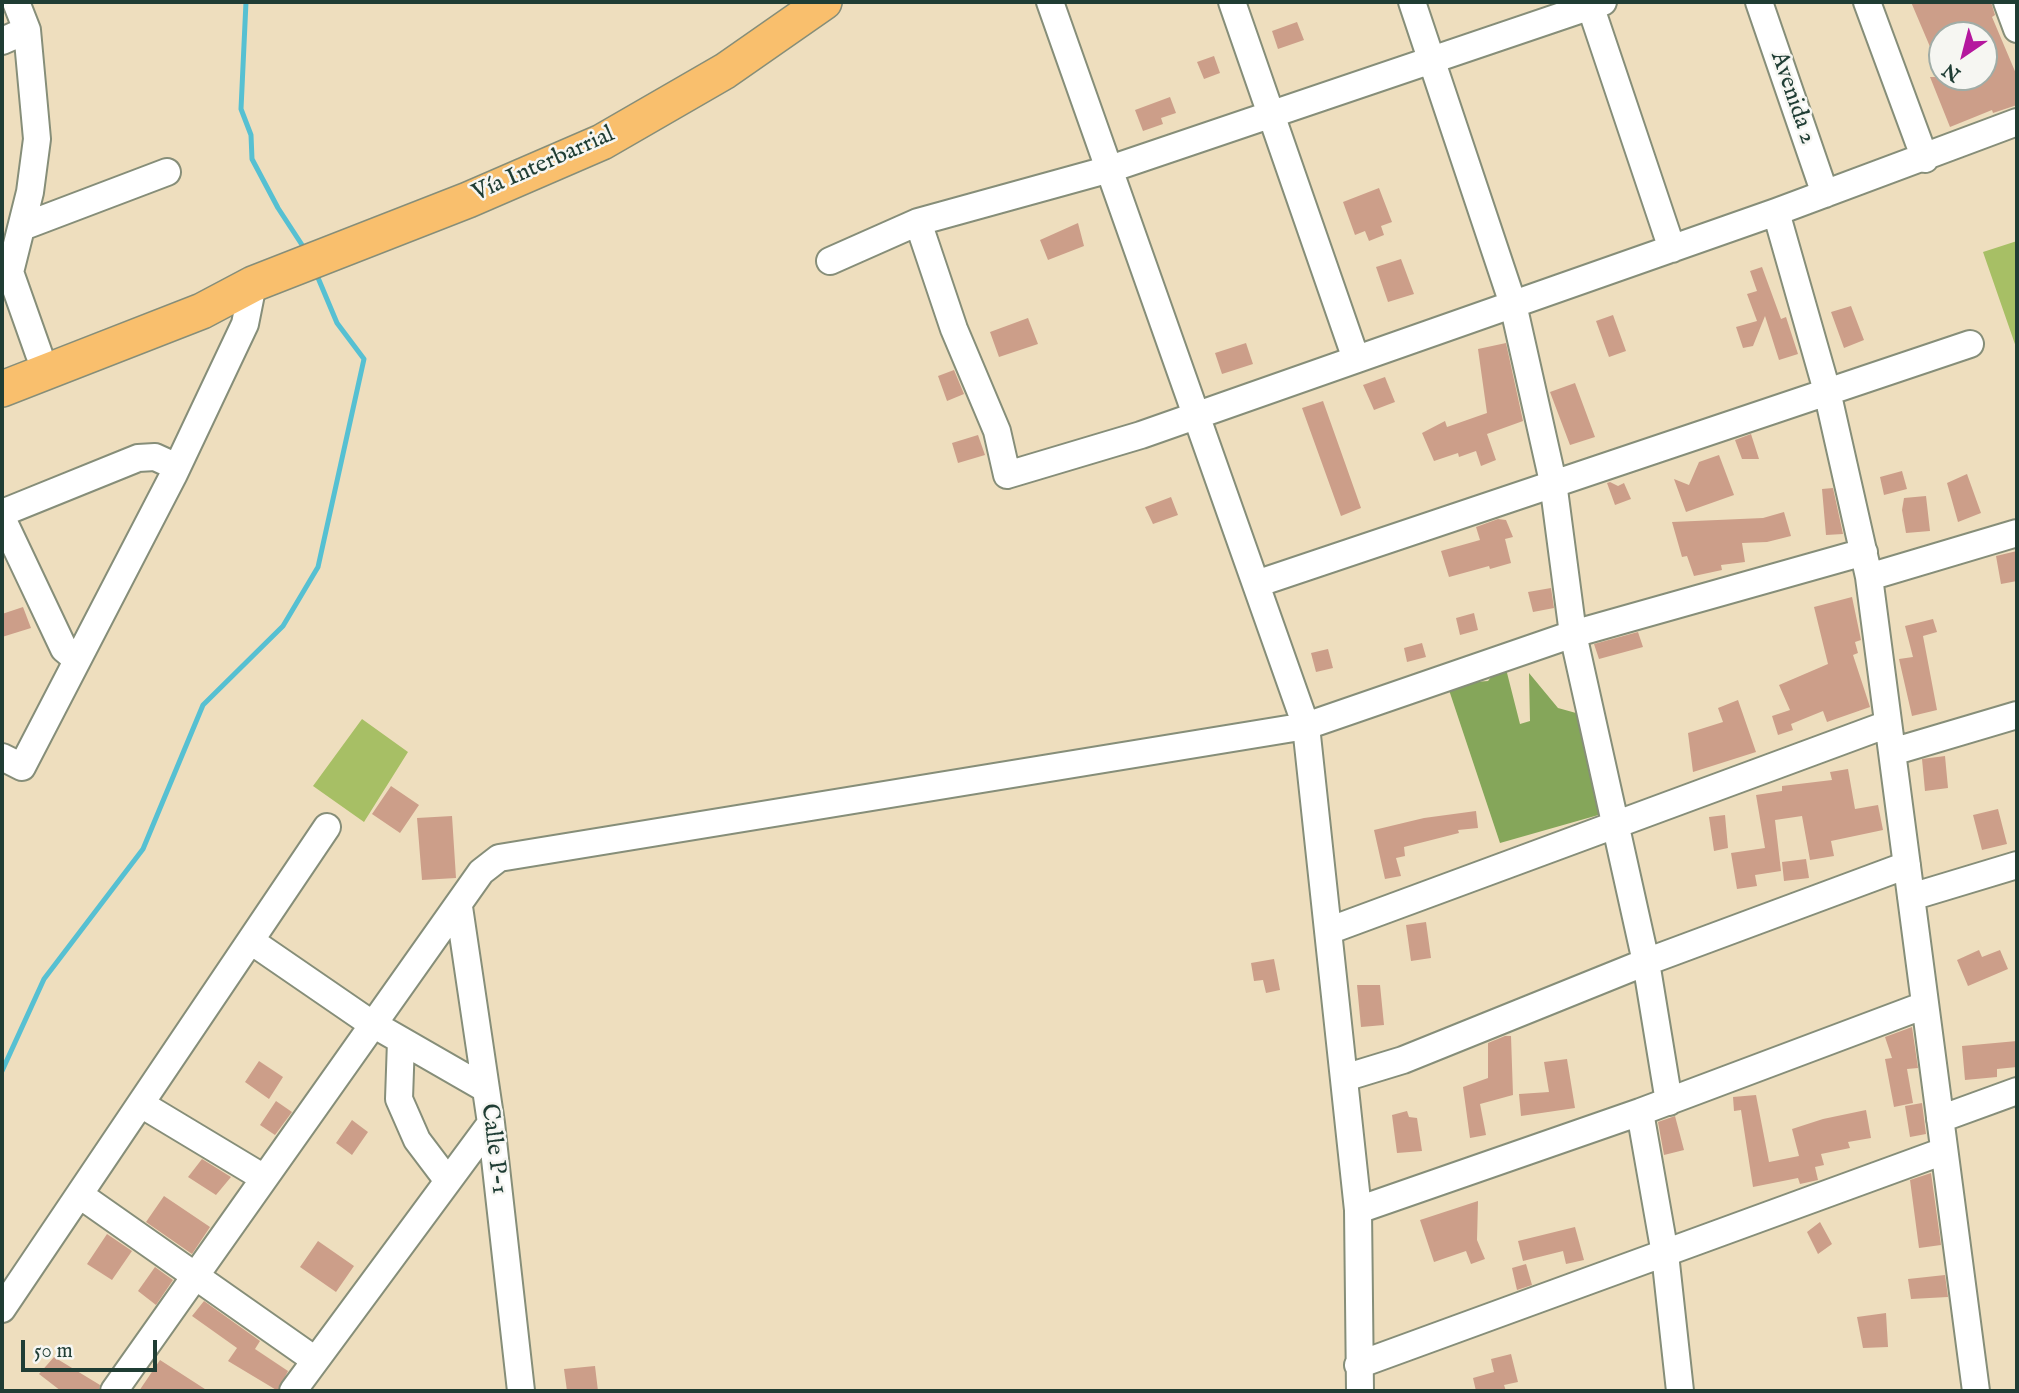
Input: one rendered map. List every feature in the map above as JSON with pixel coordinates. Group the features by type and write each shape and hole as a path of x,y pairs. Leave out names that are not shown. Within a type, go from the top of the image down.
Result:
{"main road":[{"name":"Vía Interbarrial","path":"2,390 202,311 253,284 468,200 602,142 725,71 817,4"},
{"name":"Vía Interbarrial","path":"2,369 194,294 253,284"}],"street":[{"path":"16,2 27,30 37,139 22,227 6,262 39,354"},
{"path":"1050,2 1198,414 1306,726 1358,1210 1359,1378 1665,1254 1944,1151"},
{"path":"1232,2 1356,359"},
{"path":"1412,2 1513,304 1553,482 1573,634 1646,962 1669,1102"},
{"name":"Avenida 2","path":"1759,2 1825,194"},
{"path":"1867,2 1925,159"},
{"path":"2007,2 2017,29"},
{"path":"830,261 918,222 1111,169 1433,61 1595,3 1672,249"},
{"path":"2,41 27,30"},
{"path":"918,222 954,329 997,431 1007,475 1141,435 1925,159 2017,122"},
{"path":"22,227 167,172"},
{"path":"1776,212 1827,391 1867,565 1976,1391"},
{"path":"2,757 22,767 177,467 245,324 253,284"},
{"path":"1256,584 1970,344"},
{"path":"2,513 138,458 155,457 177,467"},
{"path":"2,518 64,649 76,659"},
{"path":"114,1391 459,907 481,872 499,858 1306,726 1573,634 2017,533"},
{"path":"1892,752 2017,715"},
{"path":"1328,931 1888,724"},
{"path":"2,1309 327,827"},
{"path":"1344,1079 1403,1060 1646,962 1907,865"},
{"path":"1911,897 2017,865"},
{"name":"Calle P-1","path":"459,907 491,1123 521,1391"},
{"path":"251,941 374,1025 486,1089"},
{"path":"1358,1210 1669,1102 1925,1005"},
{"path":"401,1041 399,1099 417,1140 448,1181"},
{"path":"1940,1119 2017,1091"},
{"path":"141,1104 264,1178"},
{"path":"1640,1112 1665,1254 1680,1391"},
{"path":"293,1391 491,1123"},
{"path":"80,1195 316,1360"}],"green space":[{"path":"2017,241 2017,350 1983,252"},
{"path":"1504,661 1520,724 1530,721 1529,673 1558,708 1576,713 1584,702 1609,812 1500,843 1447,684 1488,681"},
{"path":"362,719 408,752 364,822 313,786"}],"building":[{"path":"1911,2 1991,2 1995,15 1992,17 1994,21 1928,21 1928,42"},
{"path":"1297,22 1304,40 1278,49 1272,31"},
{"path":"1998,31 2017,76 2017,105 1993,113 1992,110 1950,127 1936,91 1998,91"},
{"path":"1214,56 1220,73 1204,79 1197,62"},
{"path":"1170,97 1176,113 1161,118 1163,124 1143,131 1135,110"},
{"path":"1379,188 1392,222 1381,226 1384,235 1369,241 1365,231 1355,235 1343,202"},
{"path":"1078,223 1084,246 1048,260 1040,240"},
{"path":"1401,259 1414,294 1388,302 1376,267"},
{"path":"1762,267 1781,319 1786,317 1798,354 1779,360 1765,316 1753,346 1743,348 1736,327 1757,321 1747,294 1757,291 1750,271"},
{"path":"1851,306 1864,340 1844,348 1831,312"},
{"path":"1613,315 1626,351 1609,357 1596,321"},
{"path":"1028,318 1038,344 999,357 990,332"},
{"path":"1246,343 1253,364 1222,374 1215,353"},
{"path":"1506,343 1523,421 1487,434 1496,460 1481,466 1476,451 1459,457 1458,453 1434,461 1422,433 1445,421 1447,427 1487,413 1478,349"},
{"path":"954,370 964,394 947,401 938,376"},
{"path":"1385,377 1395,402 1374,410 1363,385"},
{"path":"1575,383 1595,437 1570,445 1550,392"},
{"path":"1323,401 1361,508 1341,516 1302,408"},
{"path":"1751,434 1759,459 1742,459 1735,440"},
{"path":"978,435 985,455 958,463 952,443"},
{"path":"1719,455 1734,495 1686,512 1674,479 1689,485 1699,462"},
{"path":"1902,471 1907,489 1884,495 1880,477"},
{"path":"1967,474 1981,513 1958,522 1947,483"},
{"path":"1607,483 1618,486 1624,483 1631,499 1615,505"},
{"path":"1833,488 1843,534 1826,535 1822,489"},
{"path":"1926,496 1930,531 1906,533 1902,510 1904,498"},
{"path":"1171,497 1178,515 1153,524 1145,507"},
{"path":"1784,512 1791,536 1767,542 1742,543 1745,562 1721,565 1722,570 1694,576 1687,556 1682,557 1672,522 1763,518"},
{"path":"1498,519 1506,520 1513,537 1505,539 1511,563 1449,577 1441,551 1480,540 1476,527"},
{"path":"2017,551 2017,581 2001,584 1996,556"},
{"path":"1551,588 1554,608 1533,612 1528,592"},
{"path":"1852,597 1861,640 1855,642 1858,653 1853,655 1870,707 1827,722 1823,711 1791,724 1793,730 1778,735 1772,716 1790,710 1779,685 1828,664 1814,607"},
{"path":"23,607 31,628 2,637 2,614"},
{"path":"1474,613 1478,630 1460,635 1456,618"},
{"path":"1933,619 1937,632 1923,636 1937,710 1912,716 1899,659 1913,657 1905,626"},
{"path":"1638,632 1643,647 1599,659 1594,644"},
{"path":"1422,643 1426,657 1407,662 1404,648"},
{"path":"1328,649 1333,668 1316,672 1311,653"},
{"path":"1738,700 1756,752 1693,772 1688,733 1723,722 1718,708"},
{"path":"1945,756 1948,788 1925,791 1922,759"},
{"path":"1848,769 1855,809 1878,805 1883,830 1831,841 1834,856 1810,860 1802,816 1775,820 1781,871 1755,875 1757,886 1737,889 1731,853 1765,848 1756,795 1782,791 1782,786 1832,780 1830,772"},
{"path":"391,786 419,805 400,833 372,814"},
{"path":"1998,809 2007,844 1982,850 1973,815"},
{"path":"1476,811 1478,828 1458,830 1459,833 1404,847 1405,856 1396,858 1401,876 1385,879 1374,830 1424,818"},
{"path":"1725,815 1728,848 1714,851 1709,817"},
{"path":"452,816 456,878 422,880 417,818"},
{"path":"1806,859 1809,878 1784,881 1782,862"},
{"path":"1426,922 1431,958 1411,961 1406,925"},
{"path":"1979,950 1982,957 2000,950 2008,969 1968,986 1957,960"},
{"path":"1274,959 1280,990 1266,993 1263,980 1254,981 1251,963"},
{"path":"1357,985 1380,985 1384,1025 1361,1027"},
{"path":"1912,1027 1918,1068 1907,1069 1913,1103 1894,1107 1885,1059 1892,1058 1885,1037"},
{"path":"1511,1036 1513,1095 1480,1104 1486,1135 1470,1138 1463,1087 1488,1078 1488,1043"},
{"path":"2017,1041 2017,1067 1997,1069 1997,1077 1965,1080 1962,1046"},
{"path":"1567,1059 1575,1108 1521,1116 1519,1094 1549,1092 1544,1062"},
{"path":"259,1061 283,1077 269,1099 245,1082"},
{"path":"1756,1095 1769,1162 1799,1156 1792,1129 1823,1119 1866,1110 1871,1138 1848,1142 1850,1148 1821,1154 1824,1165 1815,1167 1818,1180 1800,1184 1798,1178 1753,1187 1741,1110 1734,1111 1733,1097"},
{"path":"276,1101 292,1112 275,1135 260,1125"},
{"path":"1922,1103 1926,1134 1910,1137 1905,1106"},
{"path":"1407,1111 1409,1117 1417,1118 1422,1151 1397,1153 1392,1115"},
{"path":"1675,1116 1684,1150 1664,1155 1658,1122"},
{"path":"352,1120 368,1132 352,1155 336,1143"},
{"path":"202,1159 231,1177 216,1195 188,1177"},
{"path":"1931,1173 1941,1245 1919,1248 1910,1180"},
{"path":"164,1196 210,1227 192,1254 146,1222"},
{"path":"1478,1201 1477,1240 1485,1259 1471,1264 1466,1251 1434,1262 1420,1220"},
{"path":"1820,1222 1832,1244 1818,1254 1807,1232"},
{"path":"1575,1227 1584,1260 1566,1264 1563,1251 1523,1261 1518,1241"},
{"path":"107,1234 132,1251 112,1280 87,1264"},
{"path":"318,1241 354,1266 336,1292 300,1267"},
{"path":"1526,1264 1532,1285 1517,1290 1512,1268"},
{"path":"155,1267 173,1280 156,1305 138,1291"},
{"path":"1945,1275 1948,1297 1911,1299 1908,1279"},
{"path":"204,1301 260,1341 255,1349 288,1371 278,1391 228,1361 237,1348 192,1316"},
{"path":"1886,1313 1888,1347 1863,1348 1857,1317"},
{"path":"1511,1354 1518,1382 1504,1385 1506,1391 1476,1391 1473,1378 1494,1372 1491,1359"},
{"path":"54,1357 100,1385 99,1391 61,1391 39,1374"},
{"path":"160,1360 208,1391 139,1391"},
{"path":"595,1366 598,1391 567,1391 564,1369"}],"waterway":[{"path":"246,2 241,109 251,135 252,159 278,208 306,251"},
{"path":"2,1071 44,979 143,849 203,705 283,626 318,567 364,359 337,323 316,273"}]}
